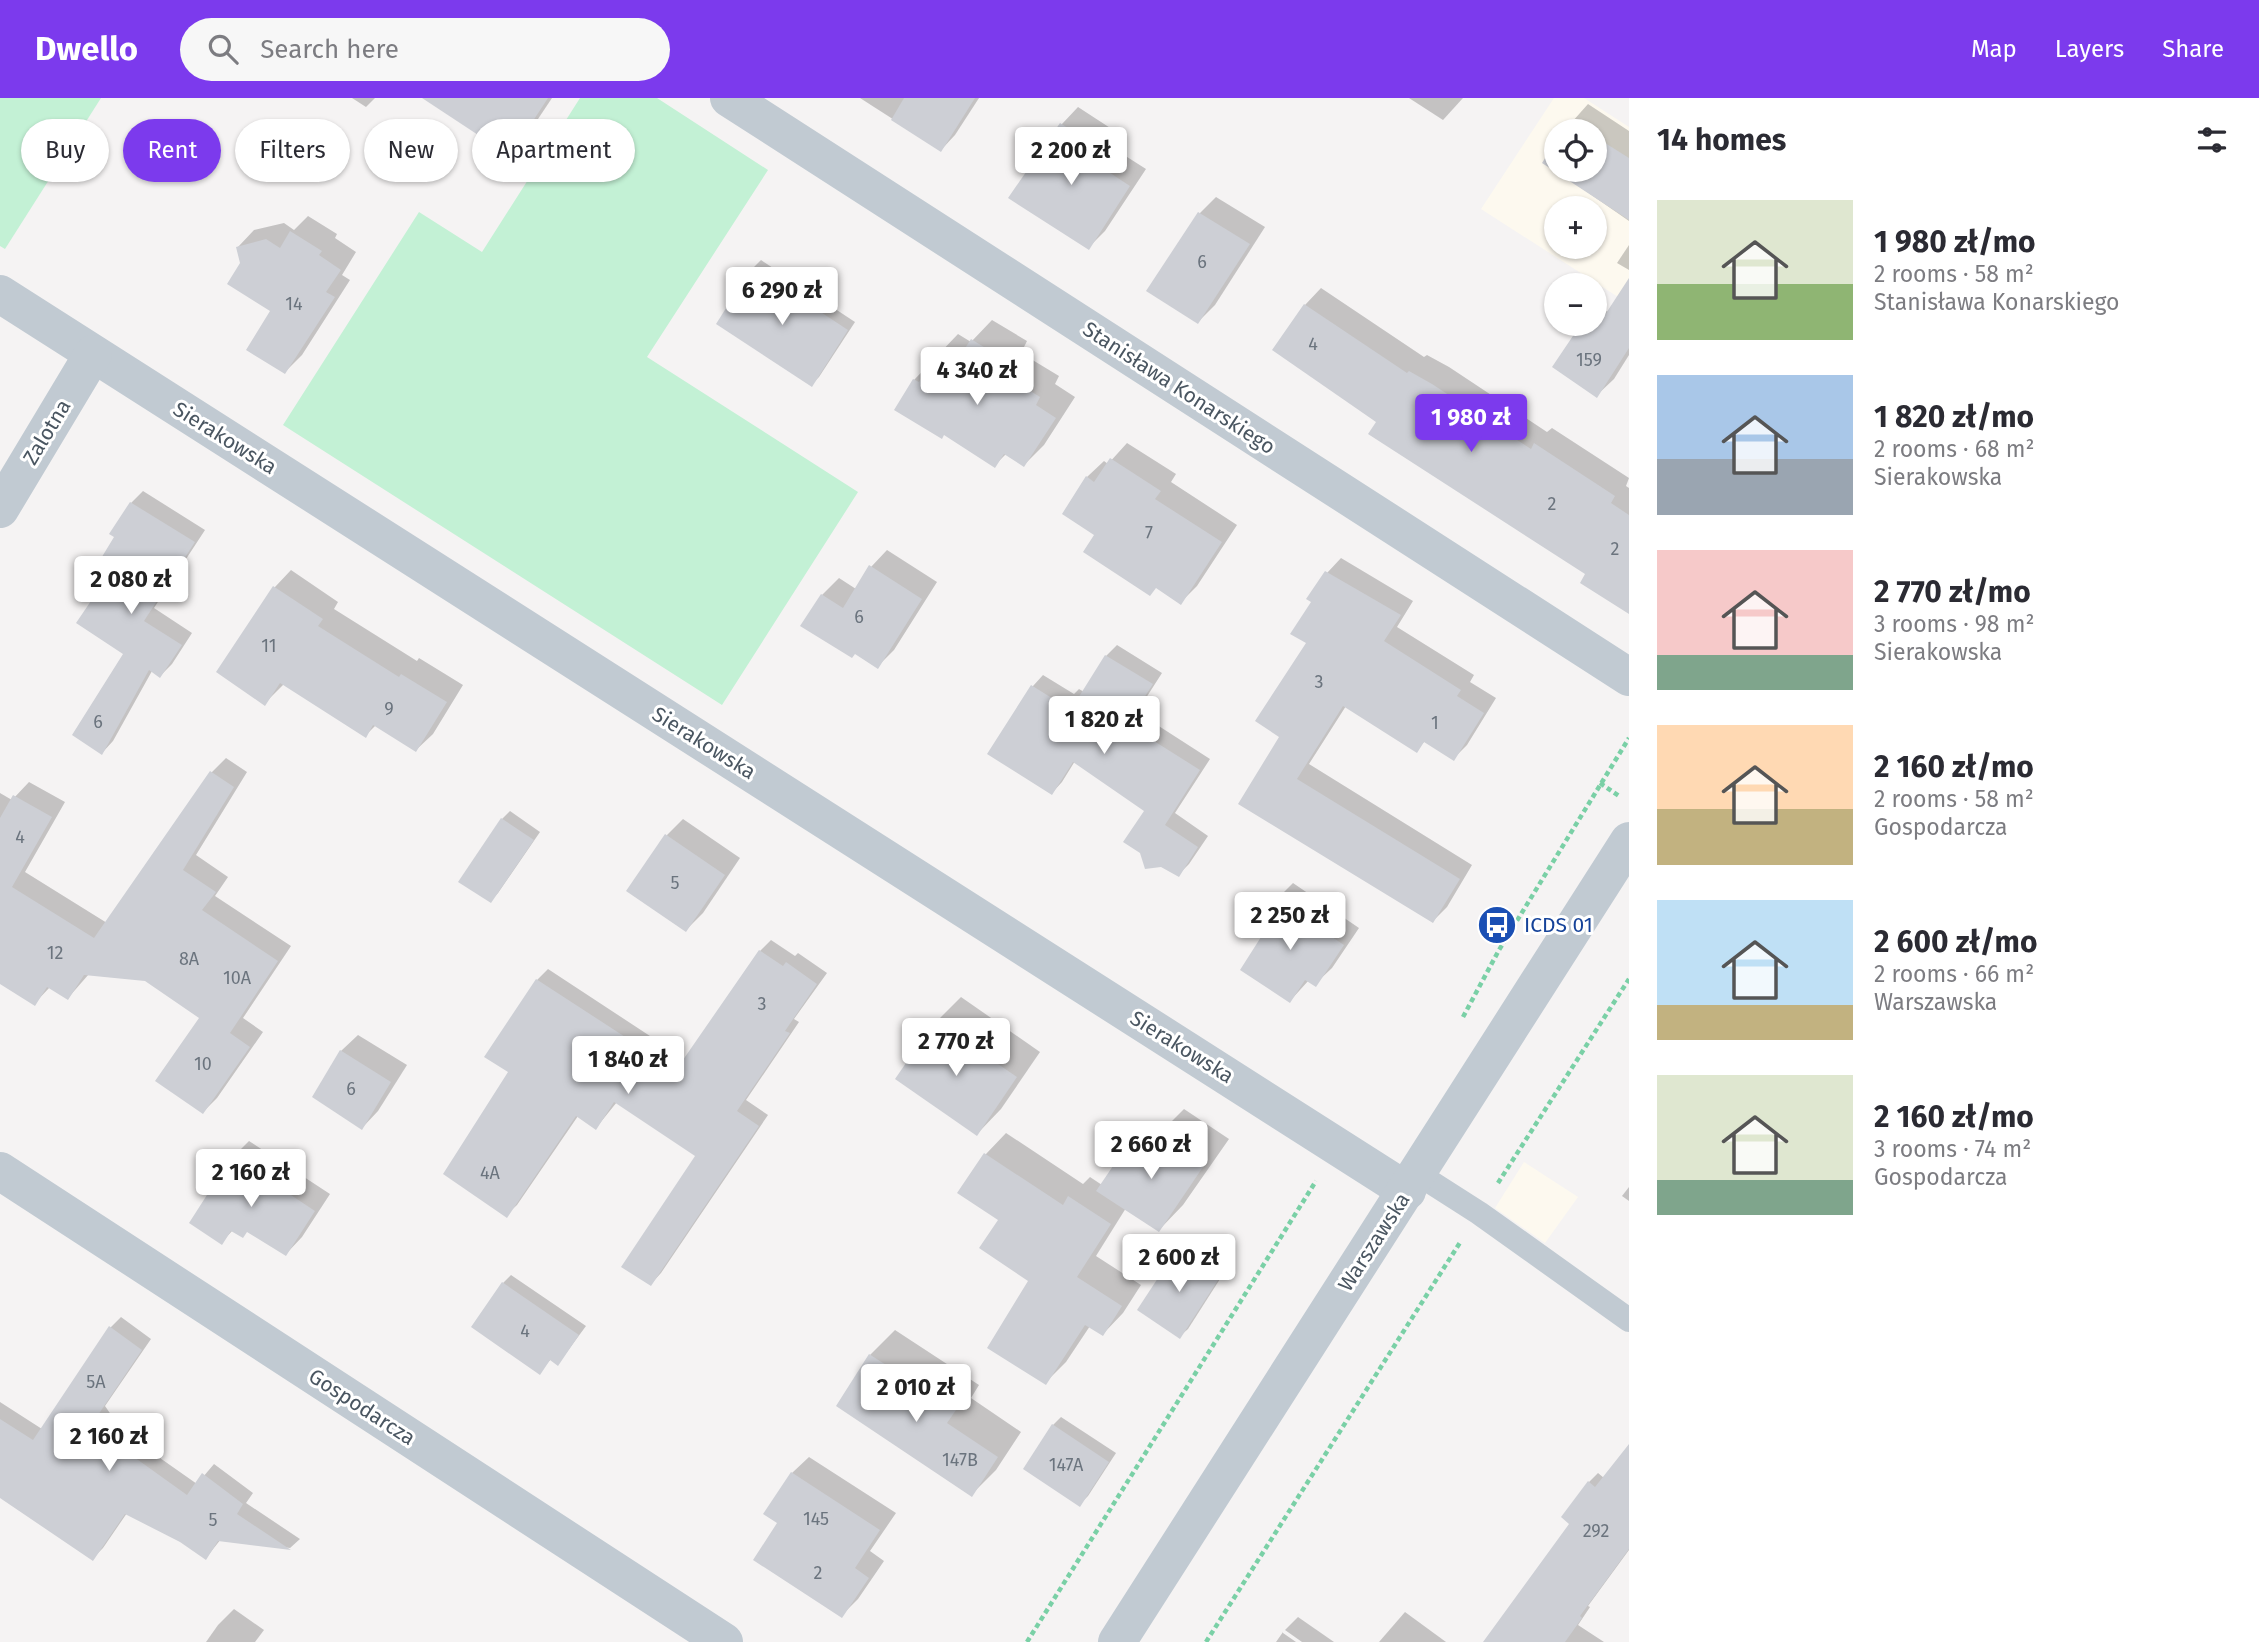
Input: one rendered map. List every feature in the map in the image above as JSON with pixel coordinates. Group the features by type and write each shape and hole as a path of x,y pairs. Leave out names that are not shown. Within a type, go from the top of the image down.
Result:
{"street":[{"name":"Stanisława Konarskiego","path":"730,98 1629,677"},
{"name":"Sierakowska","path":"0,294 1412,1182"},
{"name":"Zalotna","path":"0,509 93,354"},
{"name":"Warszawska","path":"1117,1642 1629,841"},
{"name":"Gospodarcza","path":"0,1171 724,1642"}],"lane":[{"path":"1412,1182 1479,1213 1629,1320"}],"path":[{"path":"1462,1018 1499,950 1629,738"},
{"path":"1600,783 1619,796"},
{"path":"1206,1642 1629,979"},
{"path":"1027,1642 1314,1184"}],"shaded area":[{"path":"1554,98 1584,98 1629,127 1629,304 1607,290 1607,273 1581,273 1559,259 1607,259 1607,196 1544,196 1544,249 1481,209"},
{"path":"1524,1162 1578,1197 1545,1243 1495,1208"}],"green space":[{"path":"0,98 101,98 88,119 21,119 21,182 48,182 5,249 0,246"},
{"path":"580,98 657,98 768,170 647,357 858,492 722,705 283,425 419,212 482,252 527,182 635,182 635,119 567,119"}],"building":[{"path":"422,98 548,98 534,119 472,119 472,131 458,119"},
{"path":"904,98 975,98 941,152 891,120"},
{"path":"1060,123 1106,152 1098,165 1130,186 1089,250 1008,198"},
{"path":"1607,144 1629,158 1629,220 1607,206 1607,196 1592,196 1571,182 1607,182"},
{"path":"1198,212 1250,244 1198,324 1146,291"},
{"path":"290,231 322,251 319,255 341,270 326,292 335,297 285,374 246,350 270,311 227,284 240,263 236,247 266,239 280,248"},
{"path":"752,267 848,330 812,387 716,324"},
{"path":"1629,278 1629,348 1597,398 1552,367 1573,336 1607,336 1607,312"},
{"path":"1304,304 1407,373 1409,371 1432,384 1531,449 1534,443 1615,496 1611,503 1629,515 1629,614 1580,583 1585,574 1368,434 1376,422 1272,350"},
{"path":"971,339 1008,362 1002,373 1040,397 1036,405 1056,418 1024,467 1004,454 995,468 944,435 942,439 894,410 913,379 919,382 937,353 955,364"},
{"path":"1110,458 1161,491 1155,499 1222,542 1181,605 1156,588 1150,596 1083,552 1094,535 1062,514 1086,476 1094,482"},
{"path":"130,502 195,542 144,621 182,645 160,678 149,670 102,755 72,735 123,654 76,623 110,573 97,565 114,537 109,534"},
{"path":"869,565 922,599 878,669 855,654 852,658 800,626 821,594 843,608"},
{"path":"1325,571 1401,615 1384,641 1461,690 1457,696 1484,713 1454,761 1424,742 1417,753 1343,706 1297,779 1460,879 1433,923 1238,804 1279,737 1255,721 1306,643 1290,634 1311,602 1306,599"},
{"path":"273,586 323,619 318,626 399,677 401,674 447,702 416,752 373,725 366,738 280,683 265,706 216,672"},
{"path":"1105,655 1153,684 1127,724 1200,770 1165,825 1198,847 1179,877 1161,867 1145,869 1140,853 1123,842 1144,811 1073,762 1052,795 987,754 1031,685 1063,705 1067,698 1075,703"},
{"path":"210,771 234,787 183,870 216,892 202,910 278,961 230,1033 250,1047 203,1114 155,1081 199,1018 145,981 84,975 68,1000 47,987 35,1006 0,984 0,818 13,795 52,817 12,887 94,938"},
{"path":"501,818 534,840 491,903 458,882"},
{"path":"665,834 725,875 686,932 626,891"},
{"path":"1275,899 1344,945 1316,987 1305,980 1290,1003 1240,970 1261,937 1254,933"},
{"path":"759,950 783,966 786,962 817,984 785,1031 790,1033 737,1111 759,1126 651,1286 621,1267 695,1156 614,1102 596,1130 576,1116 507,1218 443,1174 508,1072 484,1057 536,979 676,1070"},
{"path":"935,1021 1017,1077 977,1136 895,1079"},
{"path":"340,1050 391,1082 362,1130 312,1097"},
{"path":"1159,1133 1205,1164 1159,1232 1096,1191 1128,1144 1143,1155"},
{"path":"984,1153 1063,1205 1068,1196 1111,1224 1077,1277 1122,1306 1103,1336 1085,1325 1046,1385 987,1348 1028,1281 979,1248 998,1220 957,1193"},
{"path":"232,1156 315,1211 286,1256 247,1232 243,1238 231,1231 222,1245 189,1223"},
{"path":"1177,1249 1220,1277 1180,1339 1137,1310"},
{"path":"502,1282 579,1335 558,1366 550,1360 540,1375 471,1327"},
{"path":"109,1326 142,1350 96,1418 113,1442 187,1495 202,1473 243,1504 237,1514 291,1550 218,1541 206,1560 180,1542 125,1514 93,1561 0,1498 0,1419 33,1440"},
{"path":"869,1354 956,1410 947,1423 998,1457 972,1497 836,1406"},
{"path":"1052,1424 1109,1462 1080,1507 1023,1469"},
{"path":"1629,1444 1629,1549 1580,1616 1582,1618 1565,1642 1483,1642 1569,1524 1561,1517 1588,1481 1595,1487"},
{"path":"791,1472 880,1530 855,1568 869,1578 842,1618 753,1560 777,1523 763,1514"}],"place":[{"name":"ICDS 01","path":"1497,925"}]}
